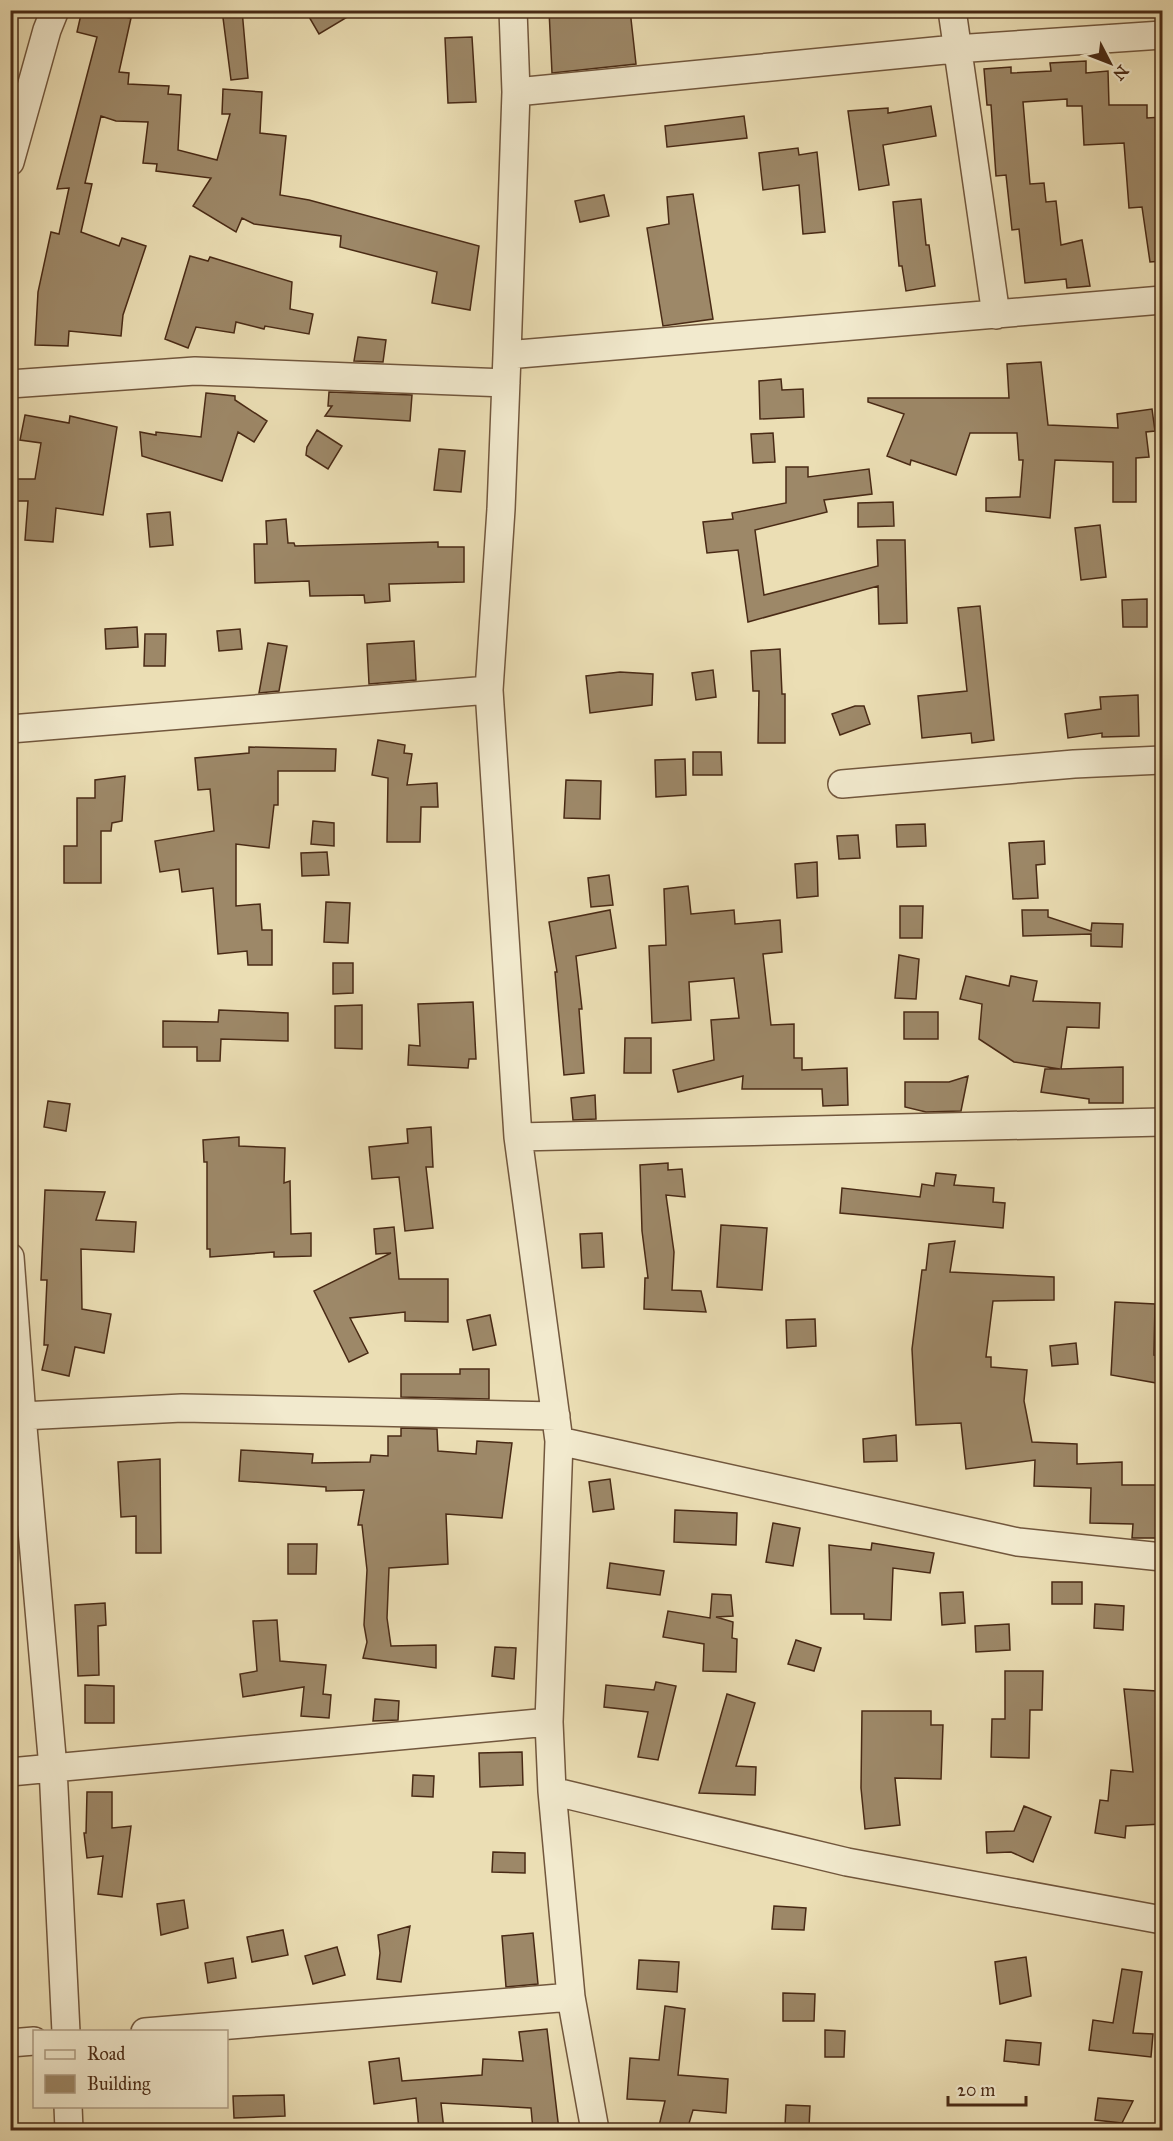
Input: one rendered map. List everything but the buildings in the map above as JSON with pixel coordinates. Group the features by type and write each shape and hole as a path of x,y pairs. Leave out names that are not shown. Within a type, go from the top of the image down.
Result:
{"street":[{"path":"10,162 47,30 55,10"},
{"path":"513,10 516,92 507,355 501,509 489,690 518,1137 558,1428 549,1722 552,1791 571,1997 595,2130"},
{"path":"952,10 955,49 996,315"},
{"path":"516,92 955,49 1162,34"},
{"path":"507,355 1162,300"},
{"path":"10,384 195,371 506,383"},
{"path":"10,729 489,690"},
{"path":"842,784 1074,764 1162,760"},
{"path":"518,1137 1162,1122"},
{"path":"10,1257 16,1416 53,1768 66,2030"},
{"path":"16,1416 182,1408 558,1428 1018,1542 1162,1557"},
{"path":"10,1772 549,1722"},
{"path":"552,1791 847,1862 1162,1920"},
{"path":"158,2030 571,1997"},
{"path":"10,2043 33,2041"},
{"path":"68,2108 69,2130"}]}
